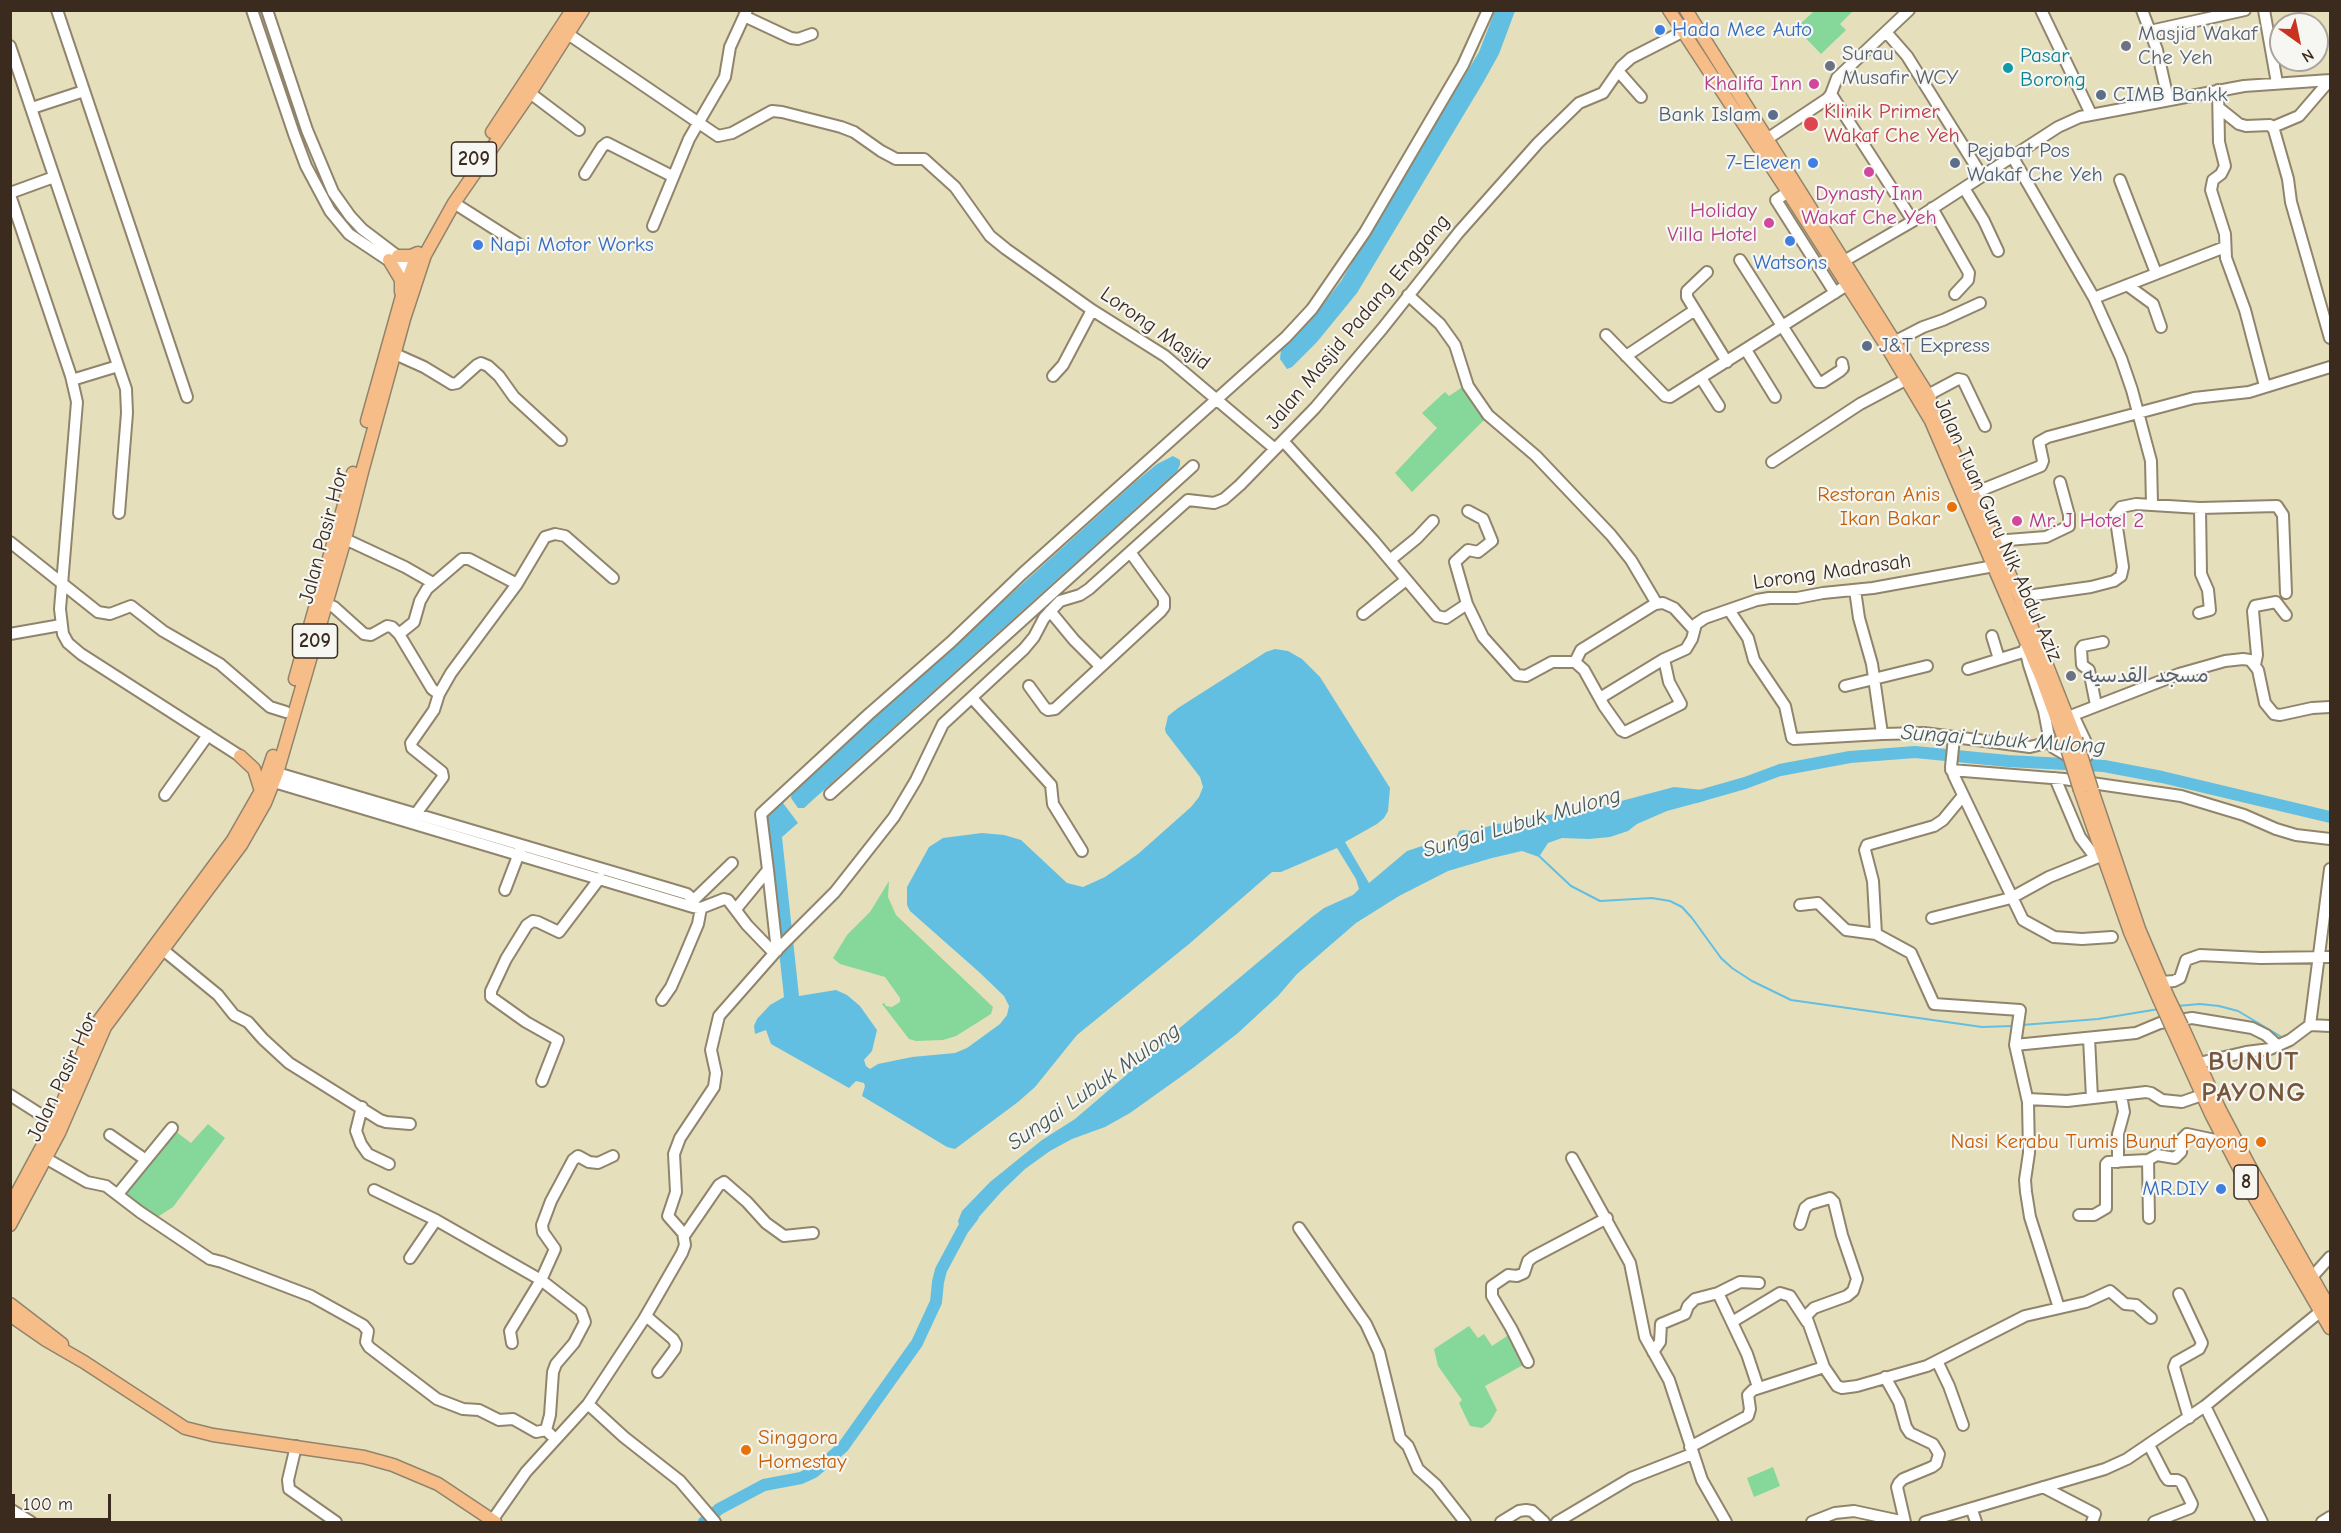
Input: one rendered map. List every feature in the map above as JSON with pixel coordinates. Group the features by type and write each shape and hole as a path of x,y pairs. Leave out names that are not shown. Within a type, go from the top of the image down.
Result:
{"main road":[{"name":"Jalan Pasir Hor","path":"10,1206 54,1124 90,1036 98,1022 233,840 261,791 286,712 411,270 447,198 572,10"},
{"name":"Jalan Pasir Hor","path":"10,1225 47,1159 105,1027 241,845 258,817 275,777 425,255 454,203 530,93 583,10"},
{"name":"Jalan Tuan Guru Nik Abdul Aziz","path":"1669,10 1907,379 1943,446 2070,739 2086,790 2139,929 2162,982 2163,997"},
{"path":"1677,10 1718,83"},
{"name":"Jalan Tuan Guru Nik Abdul Aziz","path":"1688,14 1928,395 2020,597 2071,716 2070,739"},
{"path":"402,296 393,258 418,253"},
{"path":"240,756 260,763 273,756"},
{"path":"240,756 257,775 261,791"},
{"name":"Jalan Tuan Guru Nik Abdul Aziz","path":"2086,790 2101,855 2130,933 2177,1028 2202,1095 2261,1206 2326,1310"},
{"name":"Jalan Tuan Guru Nik Abdul Aziz","path":"2177,1028 2199,1063 2219,1108 2264,1192 2313,1276 2331,1328"},
{"path":"2261,1206 2259,1198 2264,1192"},
{"path":"10,1304 49,1332 84,1362"},
{"path":"10,1315 45,1340 84,1362 185,1428 213,1435 364,1457 416,1473 454,1494 493,1522"}],"street":[{"path":"57,10 188,397"},
{"path":"252,10 294,134 321,197 339,224 349,234 411,270"},
{"path":"267,10 307,130 333,192 350,216 393,258"},
{"path":"776,951 760,814 1286,337 1312,309 1339,272 1463,65 1488,10"},
{"path":"1767,139 1822,103 1831,94 1837,78 1909,10"},
{"path":"2042,10 2091,114"},
{"path":"2142,10 2160,59 2168,99"},
{"path":"2150,31 2245,10"},
{"path":"2264,10 2277,82"},
{"path":"653,226 672,176 697,123 725,77 730,47 746,13 791,38 798,39 812,34"},
{"path":"260,35 274,31"},
{"name":"Jalan Masjid Padang Enggang","path":"684,1236 668,1216 676,1192 676,1147 714,1087 716,1073 711,1050 719,1016 776,951 835,892 894,816 916,780 943,724 1030,643 1050,611 1064,599 1083,594 1188,500 1214,503 1224,499 1280,445 1350,368 1464,227 1538,143 1579,103 1603,93 1631,58 1682,32"},
{"path":"1886,32 1907,56 1982,176"},
{"path":"568,34 697,123"},
{"path":"10,46 126,388 127,413 119,513"},
{"path":"1619,72 1641,98"},
{"path":"1844,261 1913,221 2058,127 2091,114 2218,90 2277,82 2330,80"},
{"path":"2218,108 2230,119 2246,126 2268,125 2273,127 2299,116 2330,80"},
{"path":"2218,90 2219,142 2225,166 2221,174 2213,180 2211,190 2225,234 2226,258 2245,310 2265,386"},
{"path":"32,108 84,91"},
{"path":"530,93 579,130"},
{"path":"1831,94 1913,221"},
{"name":"Lorong Masjid","path":"697,123 718,136 724,136 772,111 782,112 841,126 854,132 889,157 924,159 955,187 985,229 1006,249 1092,309 1145,342 1280,445 1389,560 1440,618 1446,618 1467,604"},
{"path":"2273,127 2284,161 2291,202 2331,338"},
{"path":"585,174 607,143 672,176"},
{"path":"2012,156 2094,298 2124,367 2151,461 2152,504"},
{"path":"54,177 10,194 72,380 77,402 62,582 61,625 63,634 73,648 240,756"},
{"path":"2120,180 2156,273"},
{"path":"1964,188 1984,221 1998,251"},
{"path":"1788,192 1776,200 1835,293"},
{"path":"454,203 520,245"},
{"path":"1932,208 1969,273 1968,280 1955,294"},
{"path":"1793,228 1806,220"},
{"path":"2094,298 2225,247"},
{"path":"1740,261 1818,382 1823,382 1840,371 1843,368 1842,363"},
{"path":"1707,272 1687,291 1687,297 1727,362"},
{"path":"1606,335 1666,397 1671,397 1847,285"},
{"path":"2127,285 2153,304 2161,327"},
{"path":"1408,295 1440,324 1451,338 1458,350 1468,386 1488,415 1536,456 1611,535 1631,560 1658,604"},
{"path":"1894,342 1980,303"},
{"path":"1053,376 1064,365 1092,309"},
{"path":"1626,356 1695,310"},
{"path":"1746,350 1775,397"},
{"path":"395,354 424,367 452,384 457,383 481,363 488,366 520,402 561,440"},
{"path":"72,380 118,366"},
{"path":"1974,494 2041,466 2043,460 2039,446 2042,440 2096,423 2194,398 2240,394 2331,367"},
{"path":"1701,378 1719,406"},
{"path":"1772,462 1860,404 1907,379"},
{"path":"1928,395 1958,379 1963,380 1985,426"},
{"path":"830,794 1193,466"},
{"path":"1995,541 2046,537 2069,526 2069,515 2060,482"},
{"path":"2020,597 2091,586 2114,581 2121,576 2123,567 2115,514 2117,510 2128,504 2200,508 2271,505 2280,508 2283,515 2286,593"},
{"path":"2199,614 2210,610 2208,590 2201,573 2200,508"},
{"path":"1468,511 1483,519 1492,541 1479,552 1468,550 1455,562 1467,604 1483,637 1516,675 1526,676 1552,662 1575,662 1584,670 1621,730 1625,732 1680,704 1669,682 1664,659"},
{"path":"1389,560 1410,544 1433,521"},
{"path":"416,815 442,777 442,772 412,748 411,743 434,710 439,694 451,673 517,584 545,537 555,534 565,536 613,578"},
{"path":"345,539 433,583"},
{"path":"10,542 98,612 110,614 131,606 163,631 220,664 270,707 286,712"},
{"path":"1029,686 1045,708 1056,709 1164,607 1164,599 1130,552"},
{"path":"399,634 414,622 420,601 433,583 458,561 465,558 517,584"},
{"name":"Lorong Madrasah","path":"1600,698 1664,659 1686,649 1696,624 1705,618 1768,597 1797,598 1994,566"},
{"path":"1363,614 1406,580"},
{"path":"1855,590 1859,618 1872,664 1882,734"},
{"path":"2286,615 2276,602 2254,606 2256,665 2265,703 2274,714 2280,715 2312,708 2331,707"},
{"path":"1575,662 1577,654 1589,644 1638,613 1658,604 1663,603 1679,612 1694,630"},
{"path":"326,604 334,607 364,634 370,635 387,626 392,627 399,634 432,689 439,694"},
{"path":"1729,610 1748,638 1754,660 1785,706 1792,738 1797,740 1923,733 1954,741 2030,747 2050,742"},
{"path":"1050,611 1100,666"},
{"path":"10,634 61,625"},
{"path":"1992,636 1999,659"},
{"path":"2024,636 2050,742 2054,748 2066,755 2090,754 2081,730 2071,716 2179,674 2243,659 2250,660 2256,665"},
{"path":"2096,705 2089,670 2082,665 2081,649 2084,646 2103,642"},
{"path":"1968,669 2026,651"},
{"path":"1845,686 1927,666"},
{"path":"972,698 1052,785 1053,804 1082,851"},
{"path":"165,795 208,735"},
{"path":"1954,741 1951,768 1962,797 2023,920 2054,937 2082,939 2112,937"},
{"path":"1951,768 2055,778 2181,796 2244,815 2296,835 2331,839"},
{"path":"275,777 416,815 600,878 696,905 723,899 729,900 747,925 776,951"},
{"path":"275,777 521,850 687,894 696,905 698,924 671,987 662,1000"},
{"path":"2055,778 2080,837 2092,853 2101,855"},
{"path":"1876,934 1873,881 1865,853 1867,845 1934,826 1943,820 1962,797"},
{"path":"505,890 521,850"},
{"path":"1932,918 2011,898 2049,877 2101,855"},
{"path":"696,905 732,863"},
{"path":"2310,1024 2317,957 2331,869"},
{"path":"736,909 768,870"},
{"path":"542,1081 558,1040 526,1022 491,997 491,991 506,959 527,925 533,921 538,922 560,932 600,878"},
{"path":"1800,905 1818,903 1846,930 1876,934 1912,954 1934,1004 2020,1010 2015,1045 2028,1099 2029,1153 2025,1180 2030,1217 2059,1308"},
{"path":"162,949 218,995 234,1015 248,1022 290,1063 351,1103 386,1122 410,1124"},
{"path":"2162,982 2180,978 2186,960 2200,955 2261,958 2331,957"},
{"path":"2015,1045 2142,1032 2160,1023 2192,1018 2252,1028 2266,1035 2278,1046"},
{"path":"2199,1063 2278,1046 2290,1040 2310,1024 2331,1026"},
{"path":"2089,1038 2092,1098"},
{"path":"2028,1099 2055,1101 2151,1092 2162,1100 2182,1102 2202,1095"},
{"path":"10,1095 54,1124"},
{"path":"2118,1162 2118,1134 2124,1112 2121,1095"},
{"path":"362,1107 356,1131 361,1144 368,1154 389,1164"},
{"path":"118,1194 172,1128"},
{"path":"2079,1215 2094,1215 2106,1208 2106,1164 2110,1161 2148,1160 2157,1155 2172,1158 2178,1156 2181,1152 2182,1139 2187,1134 2215,1140 2224,1138"},
{"path":"110,1135 146,1160"},
{"path":"512,1343 510,1331 541,1280 555,1249 543,1232 542,1225 551,1201 573,1160 578,1156 589,1162 598,1163 613,1156"},
{"path":"1572,1158 1630,1263 1645,1337 1669,1380 1691,1450 1710,1498 1726,1522"},
{"path":"47,1159 87,1182 106,1186 210,1259 311,1296 363,1325 368,1331 366,1342 369,1347 437,1399 463,1408 478,1410 498,1420 513,1419 536,1432 546,1430"},
{"path":"2148,1160 2149,1218"},
{"path":"493,1522 526,1472 588,1404 646,1316 682,1253 685,1245 684,1236 719,1185 724,1182 766,1223 784,1236 813,1233"},
{"path":"374,1190 436,1220 541,1280 581,1311 585,1322 574,1343 556,1364 553,1372 550,1415 546,1430"},
{"path":"1800,1224 1805,1208 1810,1203 1830,1198 1834,1202 1857,1279 1853,1291 1838,1301 1814,1308 1806,1316 1807,1322"},
{"path":"1528,1362 1492,1296 1492,1286 1508,1275 1518,1276 1524,1273 1528,1262 1533,1257 1607,1218"},
{"path":"410,1258 436,1220"},
{"path":"1299,1228 1366,1324 1379,1352 1400,1438 1408,1446 1418,1469 1436,1485 1466,1522"},
{"path":"2313,1276 2331,1257"},
{"path":"1653,1352 1660,1342 1659,1327 1664,1321 1685,1314 1688,1306 1695,1299 1718,1293 1740,1282 1759,1283"},
{"path":"1732,1322 1780,1293 1790,1296 1814,1336 1824,1367 1832,1382 1842,1388 1857,1386 1927,1366 2025,1316 2086,1302 2110,1291 2114,1292 2125,1304 2136,1305 2151,1318"},
{"path":"1718,1293 1747,1354 1758,1387"},
{"path":"2179,1294 2202,1343 2199,1349 2176,1362 2174,1367 2189,1418"},
{"path":"1925,1522 1972,1510 2104,1469 2127,1459 2189,1418 2326,1310"},
{"path":"646,1316 676,1344 675,1349 658,1372"},
{"path":"1937,1361 1963,1425"},
{"path":"1557,1522 1631,1478 1691,1450 1748,1416 1750,1410 1748,1395 1758,1387 1824,1367"},
{"path":"1812,1522 1845,1511 1863,1512 1905,1522 1897,1487 1899,1483 1936,1464 1939,1454 1933,1444 1910,1433 1899,1402 1885,1377"},
{"path":"588,1404 624,1437 680,1481 715,1522"},
{"path":"2205,1406 2262,1522"},
{"path":"546,1430 556,1439"},
{"path":"2149,1445 2165,1476 2168,1480 2181,1482 2192,1504 2190,1508 2154,1522"},
{"path":"296,1446 288,1480 289,1489 336,1522"},
{"path":"2043,1487 2095,1514 2092,1522"},
{"path":"10,1509 32,1522"},
{"path":"1501,1522 1519,1511 1526,1510 1532,1511 1544,1522"},
{"path":"1972,1510 1976,1522"},
{"path":"2322,1522 2331,1517"}],"green space":[{"path":"1814,11 1853,11 1840,24 1846,30 1821,54 1796,28"},
{"path":"1464,386 1487,417 1412,492 1395,473 1437,428 1422,413 1445,392 1449,396"},
{"path":"889,881 888,897 896,915 993,1007 991,1014 956,1036 943,1040 909,1039 882,1004 892,1007 900,1002 900,998 885,977 840,964 833,958 847,935 870,912"},
{"path":"208,1124 225,1138 173,1207 156,1218 128,1198 123,1191 175,1131 191,1143"},
{"path":"1469,1326 1478,1338 1484,1334 1492,1346 1510,1334 1517,1345 1523,1365 1485,1386 1497,1410 1490,1422 1482,1428 1470,1426 1459,1403 1462,1400 1438,1366 1434,1349"},
{"path":"1773,1467 1780,1486 1754,1497 1747,1478"}],"water":[{"path":"1495,11 1515,11 1499,54 1484,81 1357,293 1317,342 1292,367 1287,369 1280,359 1281,350 1316,314 1341,281 1479,52"},
{"path":"1173,456 1180,460 1177,471 804,808 798,808 791,798 792,792 1134,483 1157,464"},
{"path":"1275,649 1288,651 1302,659 1320,677 1390,788 1388,811 1384,818 1345,842 1369,883 1407,851 1422,846 1444,849 1454,843 1459,831 1472,831 1497,824 1606,805 1674,787 1703,790 1709,794 1704,801 1667,811 1637,824 1628,831 1610,837 1562,838 1548,843 1539,857 1522,851 1492,858 1448,871 1399,896 1356,923 1297,974 1278,996 1238,1033 1193,1068 1130,1113 1105,1127 1072,1139 1050,1151 1025,1169 970,1227 960,1228 958,1221 962,1211 990,1182 1042,1140 1075,1119 1139,1062 1312,917 1324,908 1353,895 1359,889 1356,879 1337,848 1281,872 1272,872 1189,944 1077,1035 1035,1087 1018,1102 955,1149 947,1147 862,1096 864,1083 856,1081 849,1088 771,1044 766,1030 755,1034 754,1026 757,1019 770,1005 784,997 764,813 780,799 798,823 782,837 799,996 836,990 847,995 860,1006 877,1030 872,1051 864,1060 870,1069 878,1064 912,1057 955,1053 967,1048 1000,1024 1007,1015 1009,1006 1004,996 979,972 910,911 907,905 907,887 929,847 943,838 982,833 1004,835 1021,840 1067,883 1083,887 1105,877 1138,854 1191,807 1203,787 1200,777 1166,733 1168,716 1266,652"}],"waterway":[{"name":"Sungai Lubuk Mulong","path":"1696,797 1780,770 1850,757 1915,752 2008,761 2104,766 2162,777 2330,817"},
{"path":"1539,856 1571,886 1600,901 1652,898 1670,901 1682,907 1721,958 1732,968 1752,981 1791,1000 1982,1027 2013,1026"},
{"path":"2177,1006 2200,1004 2238,1011 2280,1036"},
{"path":"2022,1025 2098,1019 2159,1009"},
{"name":"Sungai Lubuk Mulong","path":"704,1522 719,1509 764,1485 801,1478 814,1472 843,1447 917,1343 936,1302 941,1270 963,1229 973,1216"}],"place":[{"name":"Hada Mee Auto","path":"1660,30"},
{"name":"Masjid Wakaf Che Yeh","path":"2126,46"},
{"name":"Surau Musafir WCY","path":"1830,66"},
{"name":"Pasar Borong","path":"2008,68"},
{"name":"Khalifa Inn","path":"1814,84"},
{"name":"CIMB Bankk","path":"2101,95"},
{"name":"Bank Islam","path":"1773,115"},
{"name":"Klinik Primer Wakaf Che Yeh","path":"1811,124"},
{"name":"7-Eleven","path":"1813,163"},
{"name":"Pejabat Pos Wakaf Che Yeh","path":"1955,163"},
{"name":"Dynasty Inn Wakaf Che Yeh","path":"1869,172"},
{"name":"Holiday Villa Hotel","path":"1769,223"},
{"name":"Watsons","path":"1790,241"},
{"name":"Napi Motor Works","path":"478,245"},
{"name":"J&T Express","path":"1867,346"},
{"name":"Restoran Anis Ikan Bakar","path":"1952,507"},
{"name":"Mr. J Hotel 2","path":"2017,521"},
{"name":"مسجد القدسيه","path":"2071,676"},
{"name":"Nasi Kerabu Tumis Bunut Payong","path":"2261,1142"},
{"name":"MR.DIY","path":"2221,1189"},
{"name":"Singgora Homestay","path":"746,1450"}],"district":[{"name":"BUNUT PAYONG","path":"2254,1078"}]}
